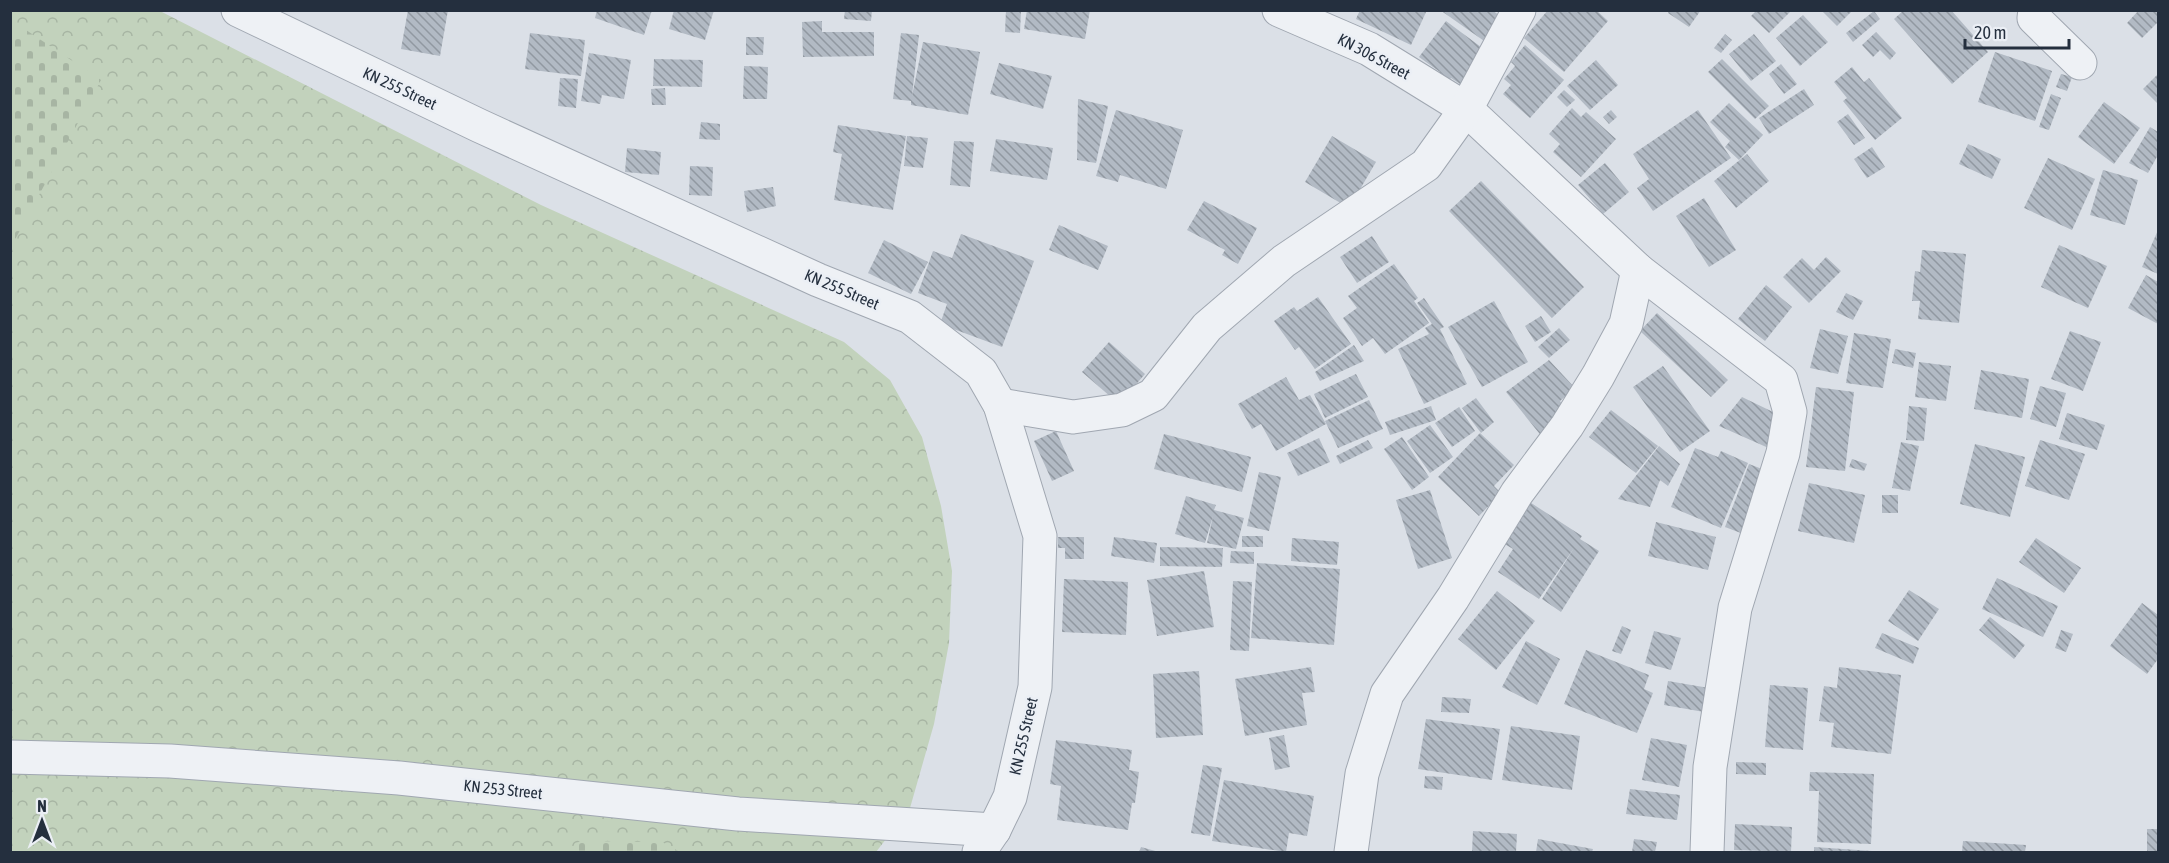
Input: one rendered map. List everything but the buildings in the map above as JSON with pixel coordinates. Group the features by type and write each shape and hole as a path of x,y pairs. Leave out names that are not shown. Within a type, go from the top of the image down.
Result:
{"street":[{"name":"KN 255 Street","path":"238,10 491,131 818,280 910,317 981,372 1000,405 1040,536 1035,687 1010,797 987,841"},
{"name":"KN 306 Street","path":"1279,10 1369,49 1466,109 1638,270 1781,380 1790,412 1783,453 1735,608 1710,767 1707,852"},
{"path":"1000,405 1073,417 1122,410 1153,395 1207,327 1284,261 1426,165 1466,109 1519,10"},
{"path":"2035,10 2034,18 2041,27 2080,63"},
{"path":"1351,852 1362,774 1387,694 1453,598 1517,493 1567,426 1598,376 1626,324 1638,270"},
{"name":"KN 253 Street","path":"10,757 182,761 399,778 987,841"}],"green space":[{"path":"10,11 160,11 541,205 844,342 890,380 922,437 941,506 952,571 949,643 934,724 910,808 876,852 11,852"},
{"path":"11,20 101,80 11,247"},
{"path":"580,841 662,842 680,852 565,852"}]}
